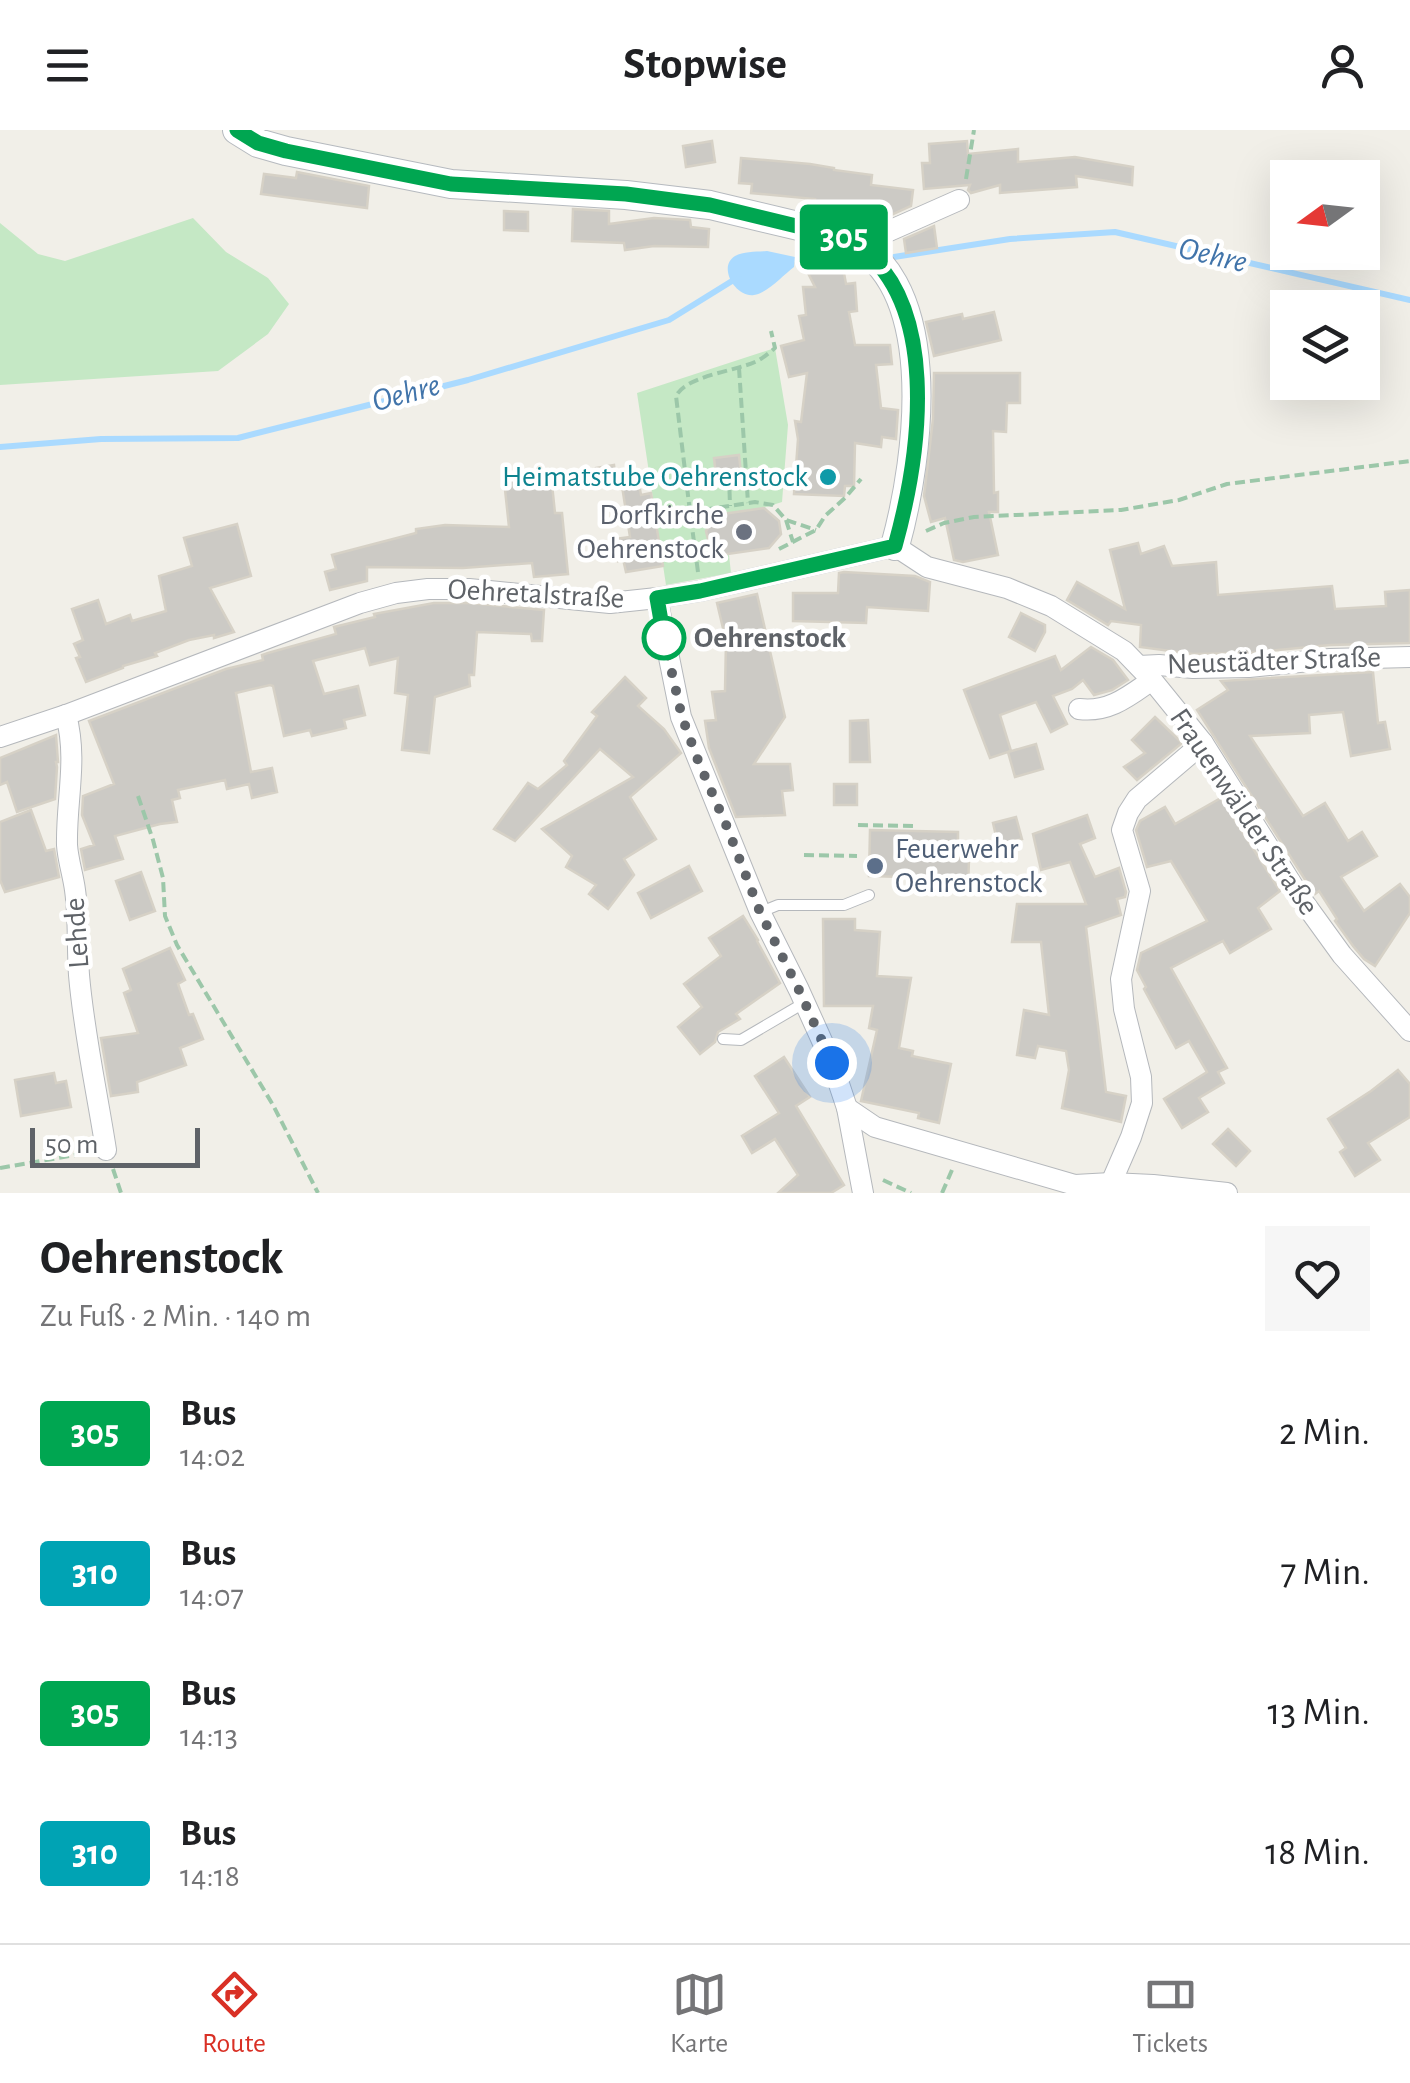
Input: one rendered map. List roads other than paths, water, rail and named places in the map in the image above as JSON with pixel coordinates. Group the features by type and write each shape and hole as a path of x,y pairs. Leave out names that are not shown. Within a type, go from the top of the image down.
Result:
{"street":[{"path":"236,130 258,143 286,151 451,184 626,194 710,205 832,234 861,246 884,268 898,295 912,340 917,375 910,483 895,546"},
{"path":"861,246 959,200"},
{"name":"Oehretalstraße","path":"0,736 396,593 428,588 470,589 610,603 700,591 895,546"},
{"name":"Frauenwälder Straße","path":"895,546 928,568 1007,588 1051,606 1124,651 1203,743 1300,897 1342,955 1410,1031"},
{"path":"657,598 682,717 760,912 832,1063 847,1108 861,1183"},
{"name":"Neustädter Straße","path":"1146,673 1159,665 1249,667 1410,657"},
{"path":"1080,708 1094,711 1120,703 1146,673"},
{"name":"Lehde","path":"66,715 73,772 67,849 76,891 82,1002 106,1150"},
{"path":"1112,1183 1142,1103 1141,1076 1124,1009 1121,979 1140,891 1122,830 1137,799 1203,743"},
{"path":"847,1108 875,1127 1072,1189 1112,1183 1153,1184 1227,1193"}],"lane":[{"path":"760,912 778,905 844,905 869,895"},
{"path":"723,1039 741,1040 805,1003"}],"water":[{"path":"767,251 795,257 794,267 759,294 741,292 728,274 730,261 742,253"}],"waterway":[{"name":"Oehre","path":"894,257 1010,239 1115,232 1410,300"},
{"name":"Oehre","path":"0,447 101,439 238,438 468,380 669,320 739,279"}],"place":[{"name":"Heimatstube Oehrenstock","path":"828,477"},
{"name":"Dorfkirche Oehrenstock","path":"744,532"},
{"name":"Oehrenstock","path":"664,638"},
{"name":"Feuerwehr Oehrenstock","path":"875,866"}]}
